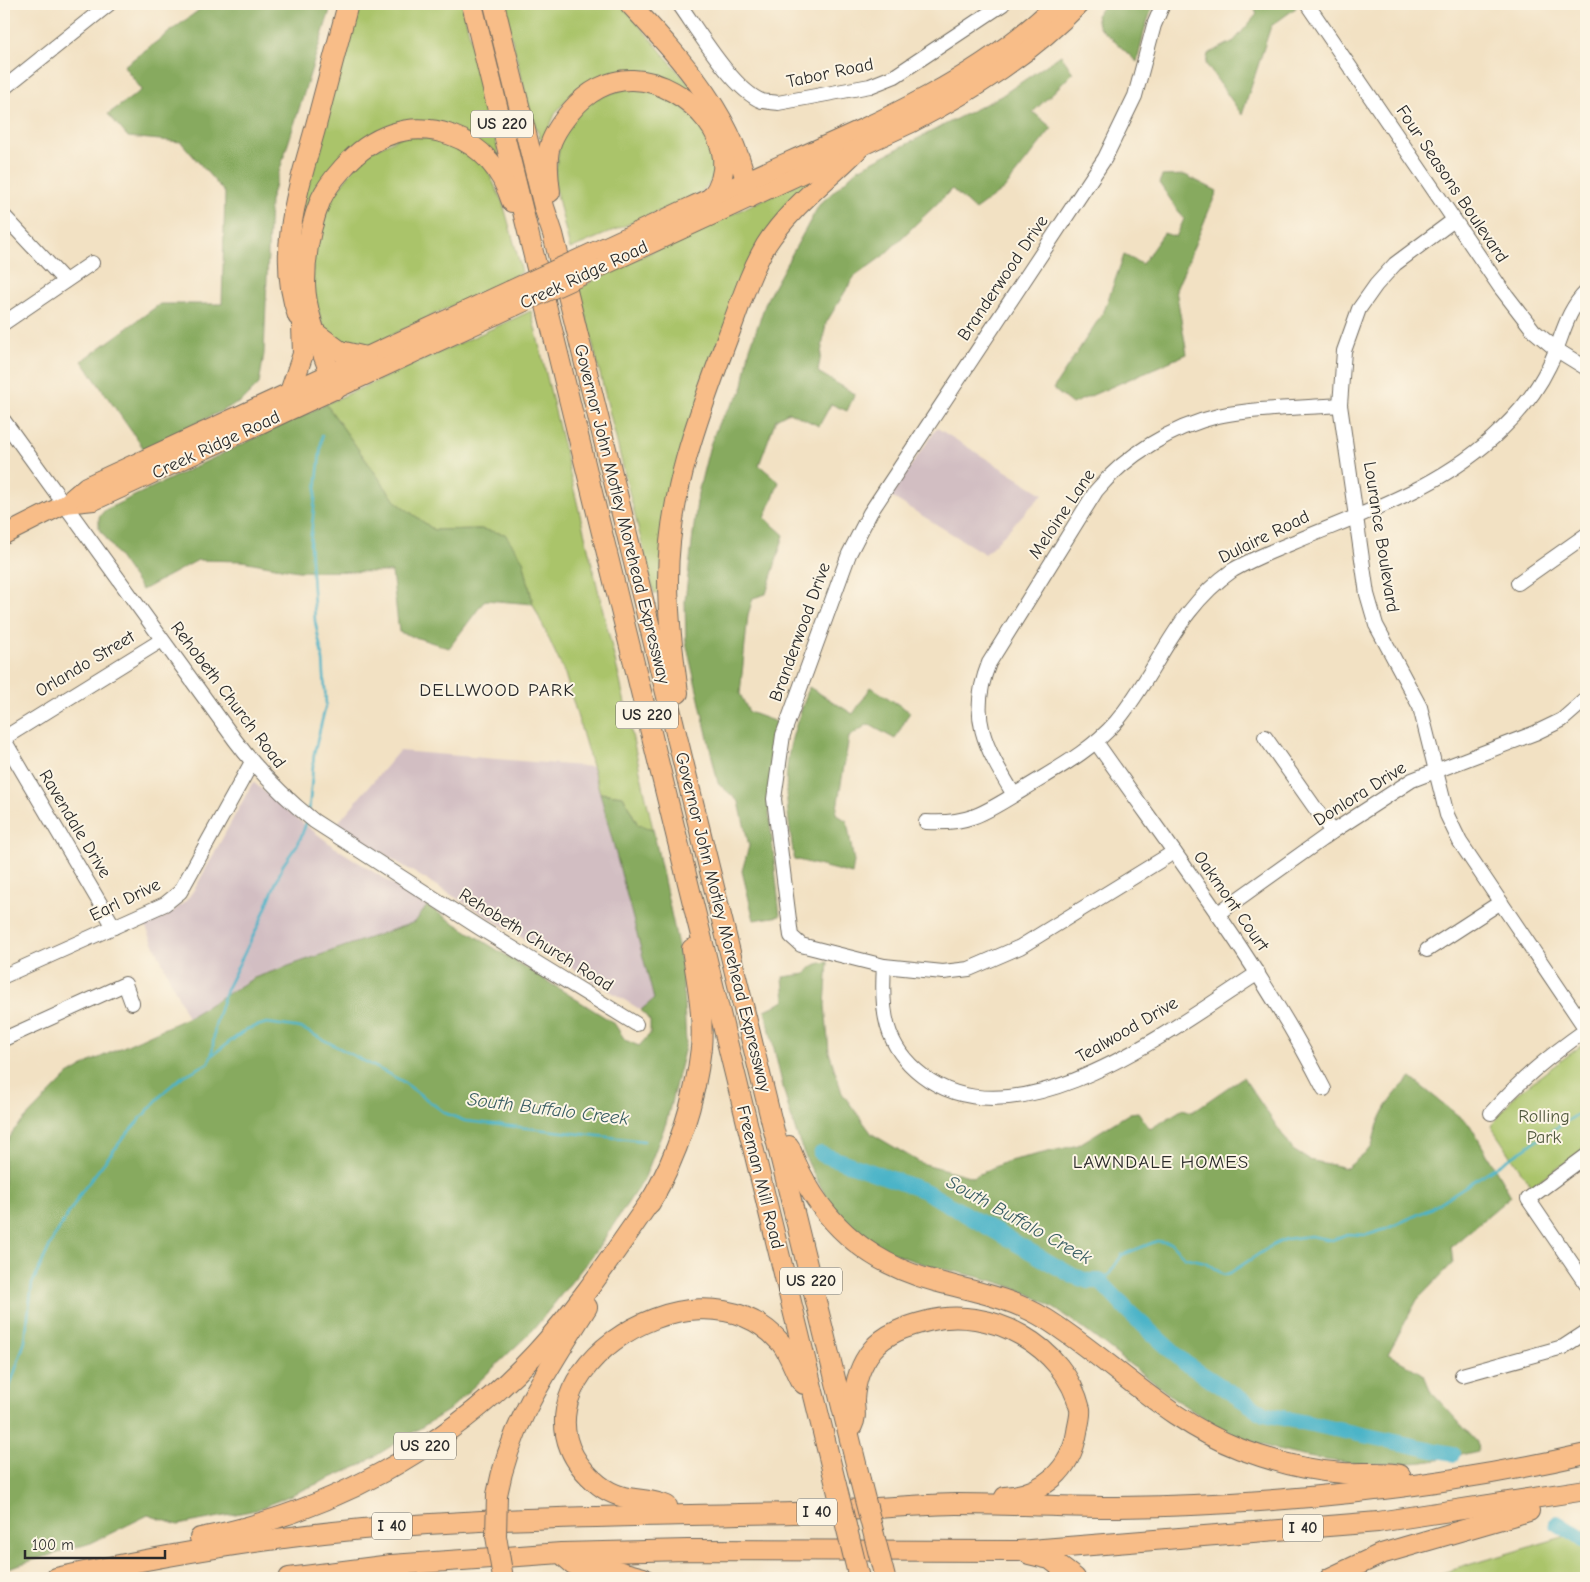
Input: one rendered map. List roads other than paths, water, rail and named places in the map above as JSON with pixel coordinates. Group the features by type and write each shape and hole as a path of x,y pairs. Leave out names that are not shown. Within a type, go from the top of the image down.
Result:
{"highway":[{"path":"329,383 290,283 288,252 294,207 348,4"},
{"name":"Governor John Motley Morehead Expressway","path":"472,4 697,922"},
{"name":"Governor John Motley Morehead Expressway","path":"494,4 674,721 848,1434 885,1578"},
{"path":"630,4 676,54 704,92 736,146 748,190"},
{"path":"553,234 547,170 549,143 558,127 588,95 602,86 616,82 634,80 667,88 688,101 707,121 719,139 724,154 721,180 711,198"},
{"path":"290,392 309,329 310,315 305,285 308,246 312,225 322,197 351,159 377,139 391,133 421,128 440,131 467,141 497,170 508,190 521,231 530,245"},
{"path":"674,721 680,706 671,642 668,579 674,521 686,458 706,394 747,287 766,246 805,198 860,147"},
{"path":"309,329 330,346 340,351 366,357"},
{"name":"US 220","path":"105,1569 163,1545 250,1527 291,1515 361,1483 420,1450 489,1398 537,1352 596,1277 656,1193 682,1135 690,1107 701,1047 698,992 691,942 697,922"},
{"name":"Freeman Mill Road","path":"697,922 859,1578"},
{"path":"774,1128 788,1144 805,1184 821,1209 854,1241 888,1264 912,1275 998,1297 1036,1314 1084,1345 1158,1401 1201,1430 1240,1449 1318,1470 1369,1475 1393,1474 1423,1482"},
{"path":"503,1578 496,1536 497,1495 508,1446 526,1406 656,1193"},
{"path":"681,1515 664,1505 632,1500 614,1494 592,1479 576,1458 565,1429 566,1405 587,1365 597,1354 611,1342 643,1322 679,1312 726,1311 739,1315 770,1332 782,1345 800,1380 813,1393"},
{"path":"848,1434 856,1418 854,1400 858,1374 866,1358 873,1348 905,1326 935,1319 981,1320 1010,1329 1037,1346 1070,1382 1081,1412 1076,1437 1067,1463 1049,1482 1034,1490 1012,1497 962,1501 953,1504"},
{"name":"I 40","path":"56,1578 268,1540 399,1526 681,1515 798,1513 953,1504 1119,1506 1225,1502 1325,1495 1423,1482 1505,1470 1586,1454"},
{"name":"I 40","path":"289,1578 421,1562 561,1553 688,1550 1018,1551 1378,1522 1586,1490"},
{"path":"1330,1578 1381,1554 1586,1496"},
{"path":"1018,1551 1050,1559 1076,1578"},
{"path":"561,1553 573,1564 613,1570 643,1578"}],"main road":[{"name":"Creek Ridge Road","path":"65,504 94,501 329,383 748,190 904,109 974,69 1012,41 1056,4"},
{"name":"Creek Ridge Road","path":"597,259 711,198 748,190 860,147 954,101 994,76 1034,46 1080,4"},
{"name":"Creek Ridge Road","path":"4,535 65,504 86,486 290,392 329,383 366,357 512,298"}],"street":[{"path":"4,86 109,4"},
{"name":"Tabor Road","path":"679,4 726,68 748,92 763,101 778,103 870,86 895,76 1003,4"},
{"name":"Branderwood Drive","path":"1162,4 1154,25 1135,96 1105,158 866,521 849,554 783,735 774,799 791,936 801,945 884,966 943,972 969,969 1020,948 1174,852"},
{"name":"Four Seasons Boulevard","path":"1307,4 1454,220 1534,331 1557,350 1586,368"},
{"path":"4,216 65,280"},
{"name":"Lourance Boulevard","path":"1454,220 1395,264 1376,285 1359,310 1344,351 1340,405 1358,515 1367,594 1376,625 1420,707 1447,814 1460,842 1586,1030"},
{"path":"4,323 92,263"},
{"name":"Dulaire Road","path":"926,822 947,824 973,818 1014,795 1096,742 1127,708 1181,621 1208,589 1245,563 1425,486 1461,464 1484,446 1524,405 1549,367 1557,350 1566,321 1579,299 1586,292"},
{"name":"Meloine Lane","path":"1014,795 982,737 978,713 984,674 1024,606 1096,491 1106,479 1144,448 1181,429 1210,418 1229,414 1340,405"},
{"name":"Rehobeth Church Road","path":"4,421 252,762 293,804 314,821 480,928 636,1024"},
{"path":"1518,583 1586,535"},
{"name":"Orlando Street","path":"4,739 162,640"},
{"name":"Donlora Drive","path":"1217,914 1332,832 1412,780 1437,772 1562,720 1586,699"},
{"path":"1264,737 1332,832"},
{"name":"Ravendale Drive","path":"4,739 114,927"},
{"name":"Oakmont Court","path":"1096,742 1258,973 1296,1033 1324,1089"},
{"name":"Earl Drive","path":"4,976 165,904 180,892 252,762"},
{"path":"1427,950 1501,902"},
{"name":"Tealwood Drive","path":"884,966 882,994 884,1019 894,1043 910,1066 931,1082 947,1089 970,1096 998,1097 1026,1094 1084,1078 1111,1065 1258,973"},
{"path":"4,1039 125,984 132,1003"},
{"path":"1491,1113 1517,1084 1547,1058 1586,1030"},
{"path":"1586,1156 1528,1199 1586,1284"},
{"path":"1462,1375 1563,1347 1586,1332"}],"waterway":[{"path":"309,811 314,754 326,704 323,660 315,621 310,544 322,436"},
{"path":"212,1055 215,1026 226,990 260,922 283,865 299,842 307,821"},
{"name":"South Buffalo Creek","path":"4,1404 25,1341 32,1284 54,1237 83,1190 124,1137 166,1090 182,1077 208,1063 212,1055 247,1029 267,1023 301,1028 402,1081 445,1113 465,1121 644,1141"},
{"path":"1100,1281 1108,1276 1122,1255 1157,1241 1171,1243 1184,1257 1205,1262 1224,1275 1286,1239 1311,1236 1332,1240 1347,1234 1367,1235 1386,1229 1430,1209 1586,1109"},
{"name":"South Buffalo Creek","path":"821,1154 925,1191 1073,1276 1088,1281 1100,1281 1130,1313 1185,1363 1264,1414 1452,1454"},
{"name":"South Buffalo Creek","path":"1557,1523 1586,1541"}],"district":[{"name":"DELLWOOD PARK","path":"497,690"},
{"name":"LAWNDALE HOMES","path":"1161,1162"}],"park label":[{"name":"Rolling Park","path":"1544,1126"}]}
